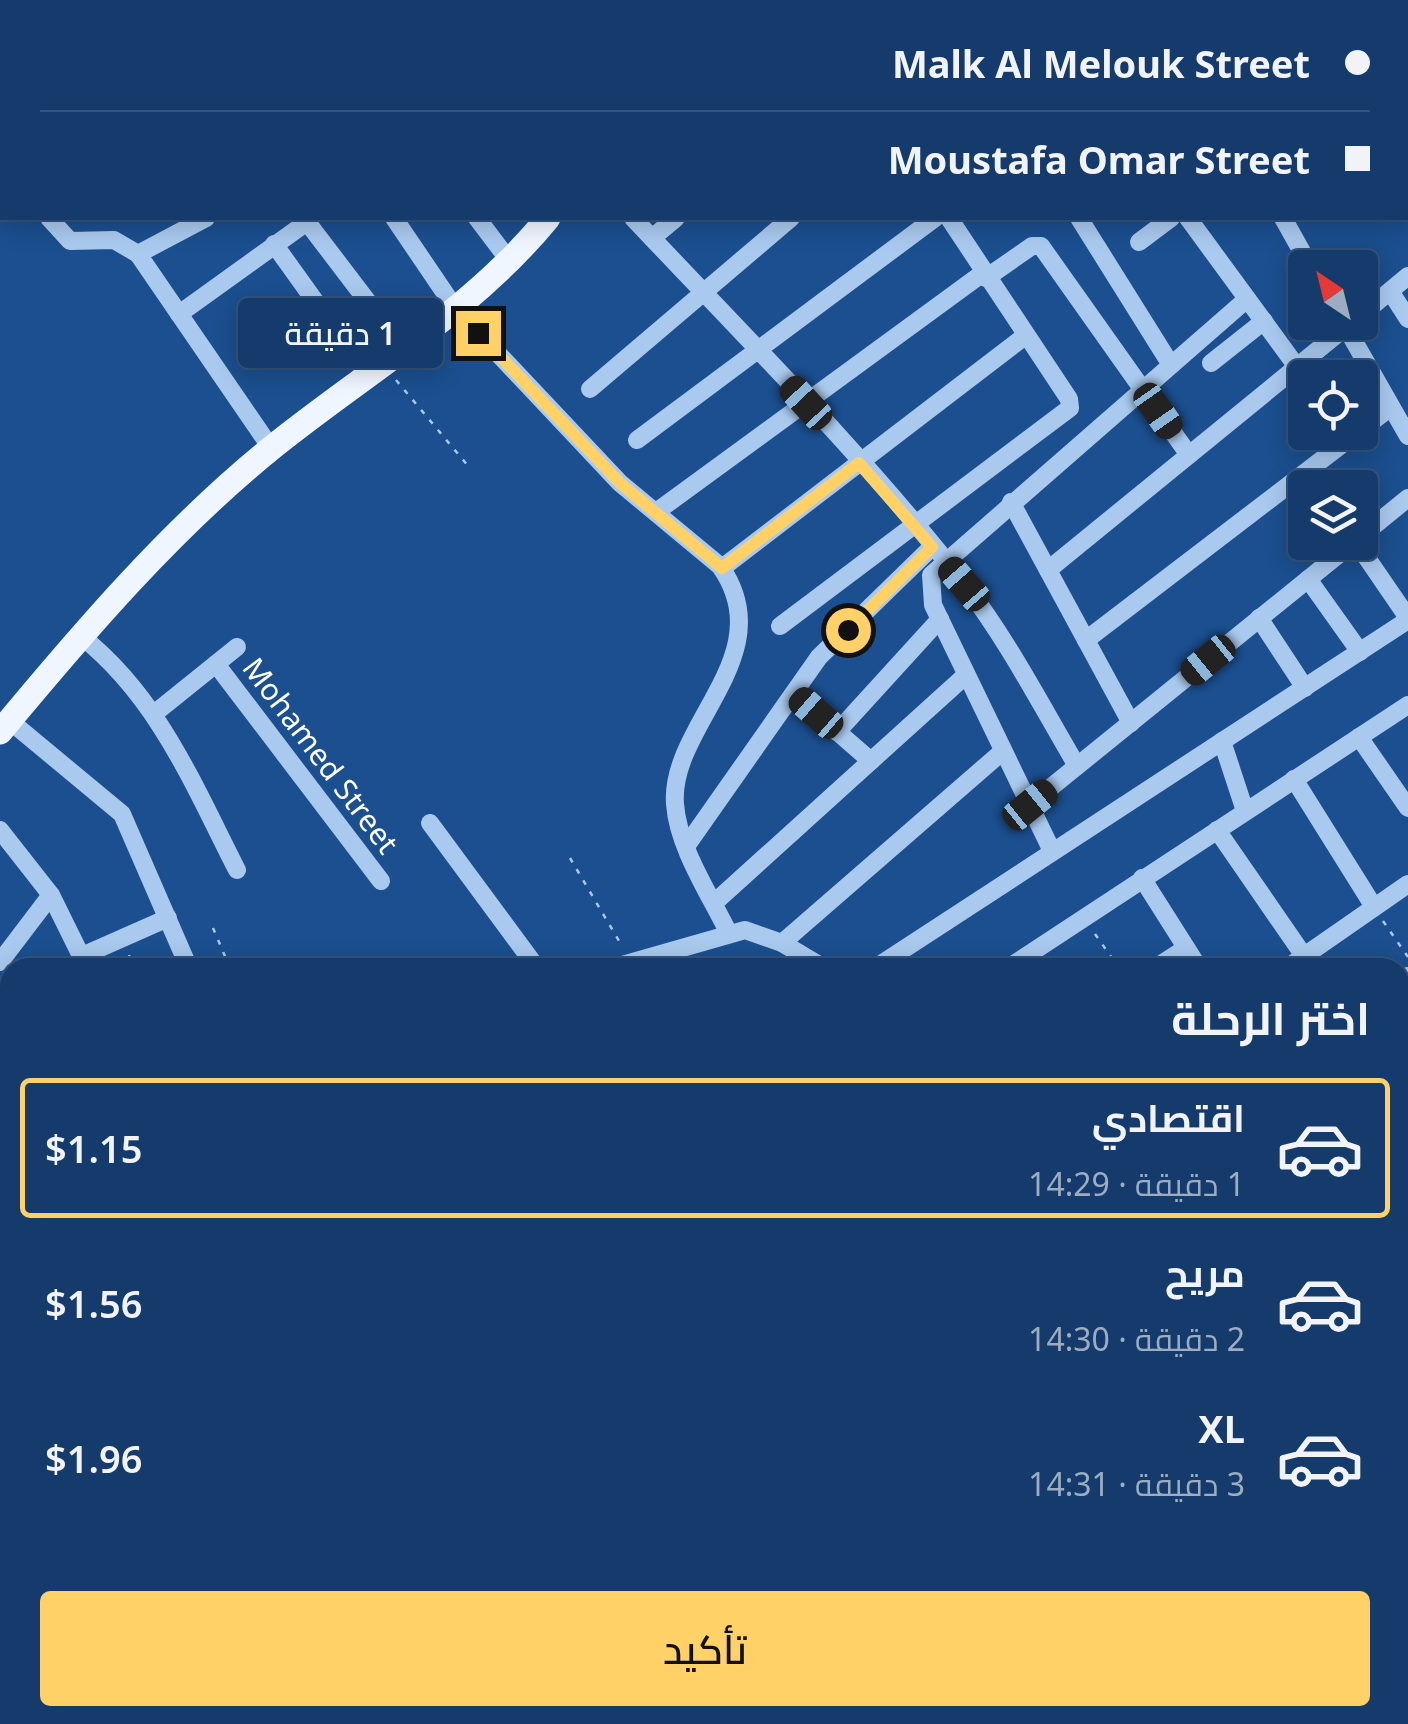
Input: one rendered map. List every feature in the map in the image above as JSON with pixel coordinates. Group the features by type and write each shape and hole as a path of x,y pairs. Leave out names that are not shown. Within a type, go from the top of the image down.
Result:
{"main road":[{"path":"5,726 81,636 271,448 510,263 535,223"}],"street":[{"path":"51,220 70,241 114,240 138,254 271,448"},
{"path":"138,254 202,220"},
{"path":"395,220 455,308 620,483 722,568 740,604 740,625 727,670 680,770 674,802 688,845 728,932"},
{"path":"478,220 510,263"},
{"path":"635,220 806,403 938,554 1000,634 1077,766"},
{"path":"652,238 674,220"},
{"path":"590,390 789,220"},
{"path":"637,440 932,220"},
{"path":"1080,220 1171,366"},
{"path":"1139,242 1168,220"},
{"path":"1189,220 1292,360"},
{"path":"1289,220 1303,250"},
{"path":"780,626 912,524 1069,411 1069,400 984,275 957,221"},
{"path":"179,314 302,224 313,224 403,348"},
{"path":"274,244 375,369"},
{"path":"656,512 984,275 1032,246 1041,246 1189,455"},
{"path":"1378,300 1408,276"},
{"path":"1390,291 1408,319"},
{"path":"688,845 819,657 938,554 1011,502 1248,299"},
{"path":"1211,362 1264,321"},
{"path":"722,568 1026,336"},
{"path":"1305,360 1329,340"},
{"path":"1359,340 1408,436"},
{"path":"1048,570 1288,374"},
{"path":"1378,417 1391,407"},
{"path":"1086,640 1335,450"},
{"path":"1378,523 1408,498"},
{"path":"1011,502 1131,722"},
{"path":"938,554 929,585 940,620 1051,849"},
{"path":"1030,805 1332,560"},
{"path":"889,958 1408,619 1369,560"},
{"path":"1308,579 1360,652"},
{"path":"1259,618 1305,688"},
{"path":"838,732 940,620"},
{"path":"81,636 111,659 156,712 237,870"},
{"path":"156,712 237,647"},
{"name":"Mohamed Street","path":"216,664 380,881"},
{"path":"714,904 966,675"},
{"path":"794,694 871,761"},
{"path":"1023,958 1408,705"},
{"path":"5,726 122,814 185,958"},
{"path":"1359,737 1408,808"},
{"path":"1222,741 1245,811"},
{"path":"782,944 1004,751"},
{"path":"1294,779 1374,907"},
{"path":"430,823 530,958"},
{"path":"0,830 51,895 82,958"},
{"path":"1217,830 1304,956"},
{"path":"1142,878 1192,958"},
{"path":"1301,958 1408,884"},
{"path":"3,958 51,895"},
{"path":"92,958 168,918"},
{"path":"640,958 728,932 760,933 782,944 797,958"},
{"path":"1170,958 1186,948"}],"path":[{"path":"375,369 469,468"},
{"path":"570,858 628,958"},
{"path":"1374,907 1408,957"},
{"path":"1084,916 1112,958"},
{"path":"213,928 226,958"}],"route":[{"path":"478,333 620,483 722,568 859,463 932,547 848,630"}]}
